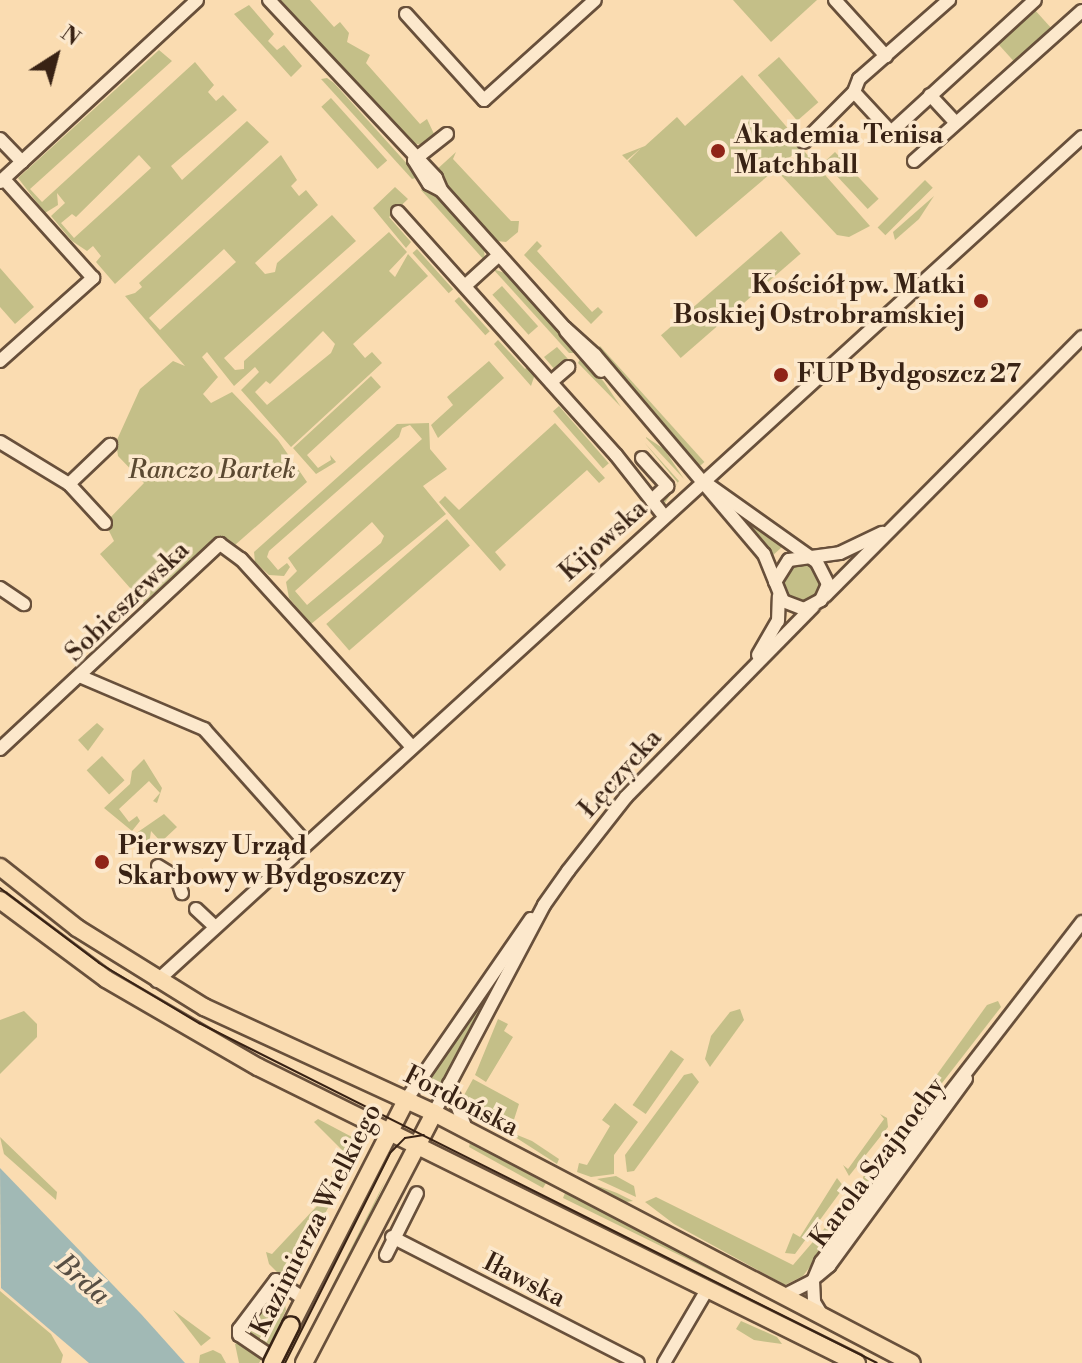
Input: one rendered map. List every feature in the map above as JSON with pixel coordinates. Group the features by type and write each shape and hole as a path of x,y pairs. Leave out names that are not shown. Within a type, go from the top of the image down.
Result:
{"main road":[{"name":"Fordońska","path":"0,867 77,928 157,981 434,1113 779,1297 912,1363"},
{"path":"0,900 117,986 351,1116 857,1363"},
{"name":"Kazimierza Wielkiego","path":"269,1358 291,1325 386,1133 406,1100"},
{"name":"Kazimierza Wielkiego","path":"304,1363 434,1113"},
{"path":"351,1116 370,1140 374,1157"},
{"path":"398,1179 419,1166 442,1161"}],"street":[{"path":"0,361 93,278 2,180 197,0"},
{"path":"269,0 414,160 429,184 441,190 565,328 581,353 611,380 703,481 764,554 777,590 792,607 818,602 827,576 809,556 703,481"},
{"path":"406,14 484,100 595,0"},
{"path":"835,0 886,56"},
{"path":"804,142 854,92 859,79 949,0"},
{"path":"854,92 891,132 1035,0"},
{"path":"914,161 1082,11"},
{"path":"930,95 956,123"},
{"path":"414,160 447,134"},
{"name":"Kijowska","path":"157,981 305,842 1082,137"},
{"path":"0,139 22,162"},
{"path":"398,212 551,382 664,516"},
{"path":"465,286 499,255"},
{"name":"Łęczycka","path":"406,1100 544,905 626,797 740,681 764,652 818,602 1082,337"},
{"path":"551,382 568,367"},
{"path":"0,442 69,484 105,523"},
{"path":"69,484 110,445"},
{"path":"642,458 667,486 652,500"},
{"name":"Łęczycka","path":"764,652 778,621 777,590 783,564 856,547 897,522"},
{"name":"Sobieszewska","path":"0,749 82,677 220,544 241,559 412,747"},
{"path":"0,588 24,604"},
{"path":"82,677 204,729 305,842"},
{"path":"158,866 177,878 182,893"},
{"name":"Łęczycka","path":"434,1113 544,905"},
{"path":"196,909 214,926"},
{"name":"Karola Szajnochy","path":"779,1297 815,1278 829,1266 958,1095 969,1073 1082,922"},
{"path":"449,1084 449,1096 467,1130"},
{"path":"386,1255 392,1237 417,1193"},
{"name":"Iławska","path":"392,1237 638,1363"},
{"name":"Karola Szajnochy","path":"815,1278 814,1302 825,1320"},
{"path":"269,1358 239,1335 239,1329 276,1280 304,1299"},
{"path":"664,1363 708,1288"}],"green space":[{"path":"280,0 310,0 334,27 340,22 349,33 347,42 370,55 366,63 420,124 427,119 435,136 422,145 407,142"},
{"path":"733,0 817,0 771,42"},
{"path":"249,5 274,34 268,41 277,50 284,45 302,66 291,77 234,14"},
{"path":"1034,9 1052,29 1015,63 997,42"},
{"path":"159,50 172,61 30,189 42,202 195,62 214,85 208,92 216,101 223,95 237,110 171,166 182,180 247,121 269,142 115,284 96,262 101,256 93,246 87,251 72,241 51,216 65,203 57,193 58,205 45,213 18,178","holes":["139,155 151,168 74,238 61,223 72,214 76,217"]},
{"path":"779,57 818,102 797,121 758,75"},
{"name":"Akademia Tenisa Matchball","path":"742,75 803,146 696,237 628,161 641,148 627,160 622,155 645,146 677,117 685,126"},
{"path":"327,78 419,177 412,179 321,79"},
{"path":"331,98 387,160 378,169 321,107"},
{"path":"804,151 870,226 849,237 837,235 779,173"},
{"path":"456,152 453,159 511,221 519,221 518,232 506,242 497,241 434,172"},
{"path":"835,152 879,199 868,209 824,162"},
{"name":"Ranczo Bartek","path":"281,155 297,180 291,186 299,196 306,190 318,205 255,263 265,274 275,272 277,263 332,215 356,241 224,358 235,370 244,369 244,361 389,232 407,252 389,271 395,277 408,254 428,276 353,344 365,358 372,352 382,363 291,447 241,390 259,372 255,367 234,386 207,352 202,357 218,377 203,394 211,403 232,392 278,440 307,482 235,545 220,538 146,606 100,554 114,541 105,523 144,483 118,456 116,442 140,389 173,361 185,366 125,296 142,287 139,283","holes":["224,249 236,262 160,330 149,318","323,331 335,344 331,353 267,405 255,392 266,381 270,384"]},
{"path":"925,180 933,188 885,235 878,227"},
{"path":"427,185 484,249 485,261 421,190"},
{"path":"395,187 408,199 389,217 411,242 406,248 373,208"},
{"path":"934,196 919,219 895,240 893,232"},
{"path":"781,231 801,254 681,358 661,335"},
{"path":"537,241 542,246 537,251 592,312 598,307 603,312 591,324 524,255"},
{"path":"417,249 453,289 449,293 413,253"},
{"path":"0,268 34,307 15,324 0,307"},
{"path":"493,269 505,273 577,353 569,353"},
{"path":"502,286 538,326 528,335 492,295"},
{"path":"459,297 490,331 485,335 455,301"},
{"path":"498,340 525,369 530,365 536,371 531,386 494,344"},
{"path":"600,346 704,462 698,467 594,351"},
{"path":"557,347 568,359 556,371 544,357"},
{"path":"581,357 604,382 621,407 578,363"},
{"path":"489,361 504,378 438,438 431,425 453,405 447,397"},
{"path":"371,376 381,387 307,455 318,468 331,460 330,455 336,462 316,474 293,448"},
{"path":"559,406 609,463 603,469 553,411"},
{"path":"429,423 430,449 447,469 423,486 446,514 311,624 289,598 286,582 297,571 288,558 422,439 410,425 402,428 399,437 269,551 267,557 278,570 287,563 290,567 284,576 269,575 255,562 254,552 397,424","holes":["372,522 384,536 381,543 307,605 295,591"]},
{"path":"555,423 605,478 599,483 587,470 495,552 506,565 500,571 439,502 445,496 459,510"},
{"path":"646,438 664,449 684,479"},
{"path":"644,442 679,481 678,483"},
{"path":"677,484 663,506 658,502"},
{"path":"447,519 470,545 349,650 326,624"},
{"path":"743,520 782,547 771,557"},
{"path":"801,562 815,568 821,582 815,596 801,602 787,596 781,582 787,568"},
{"path":"97,723 104,729 88,751 78,740"},
{"path":"102,756 125,780 109,794 87,770"},
{"path":"144,759 162,788 157,803 153,801 160,793 149,781 119,809 129,822 137,816 140,821 132,831 104,808 130,784 132,771"},
{"path":"164,814 177,827 161,842 151,831 149,845 135,834"},
{"path":"998,1001 1001,1007 925,1105 920,1098 987,1005"},
{"path":"484,1008 440,1092 424,1085 476,1010"},
{"path":"740,1009 744,1020 710,1067 705,1059 711,1036 730,1012"},
{"path":"24,1011 37,1024 37,1037 0,1074 0,1020"},
{"path":"498,1019 508,1024 504,1031 513,1037 486,1082 475,1075"},
{"path":"671,1050 684,1059 646,1114 633,1105"},
{"path":"692,1073 699,1082 634,1171 627,1172 625,1155 684,1075"},
{"path":"473,1079 519,1104 510,1132 532,1141 559,1159 557,1164 464,1104 463,1097"},
{"path":"615,1103 638,1122 614,1155 614,1174 591,1177 577,1172 579,1163 587,1165 610,1126 602,1120"},
{"path":"880,1114 887,1118 888,1127 849,1176 843,1165 848,1169 884,1119"},
{"path":"912,1114 920,1121 873,1184 865,1187 863,1177"},
{"path":"318,1119 352,1137 359,1152 287,1282 269,1264 266,1252 272,1254 331,1191 326,1184 346,1154 314,1122"},
{"path":"0,1137 57,1192 56,1200 4,1154"},
{"path":"470,1143 546,1183 543,1188 469,1147"},
{"path":"616,1176 634,1186 636,1197 597,1179"},
{"path":"837,1178 844,1187 795,1254 785,1253 793,1233 800,1237"},
{"path":"386,1179 337,1289 332,1286"},
{"path":"582,1180 617,1193 633,1201 619,1203"},
{"path":"565,1193 705,1262 899,1363 563,1198"},
{"path":"855,1193 860,1195 858,1203 803,1276 785,1285 674,1224 645,1202 656,1197 793,1265"},
{"path":"0,1291 51,1334 63,1355 61,1363 0,1363"},
{"path":"271,1295 284,1300 286,1310 268,1349 244,1330"},
{"path":"173,1310 211,1338 201,1346"},
{"path":"741,1321 777,1337 782,1344 754,1340 736,1329"},
{"path":"240,1342 264,1355 259,1363 239,1363 235,1344"},
{"path":"213,1350 221,1354 226,1363 199,1363 200,1355"}],"water":[{"name":"Brda","path":"0,1168 185,1363 89,1363 1,1288"}],"tram line":[{"path":"0,888 99,963 199,1023 877,1363"},
{"path":"285,1363 390,1153 405,1138 424,1135"}],"place":[{"name":"Akademia Tenisa Matchball","path":"718,151"},
{"name":"Kościół pw. Matki Boskiej Ostrobramskiej","path":"981,301"},
{"name":"FUP Bydgoszcz 27","path":"781,375"},
{"name":"Pierwszy Urząd Skarbowy w Bydgoszczy","path":"102,862"}]}
